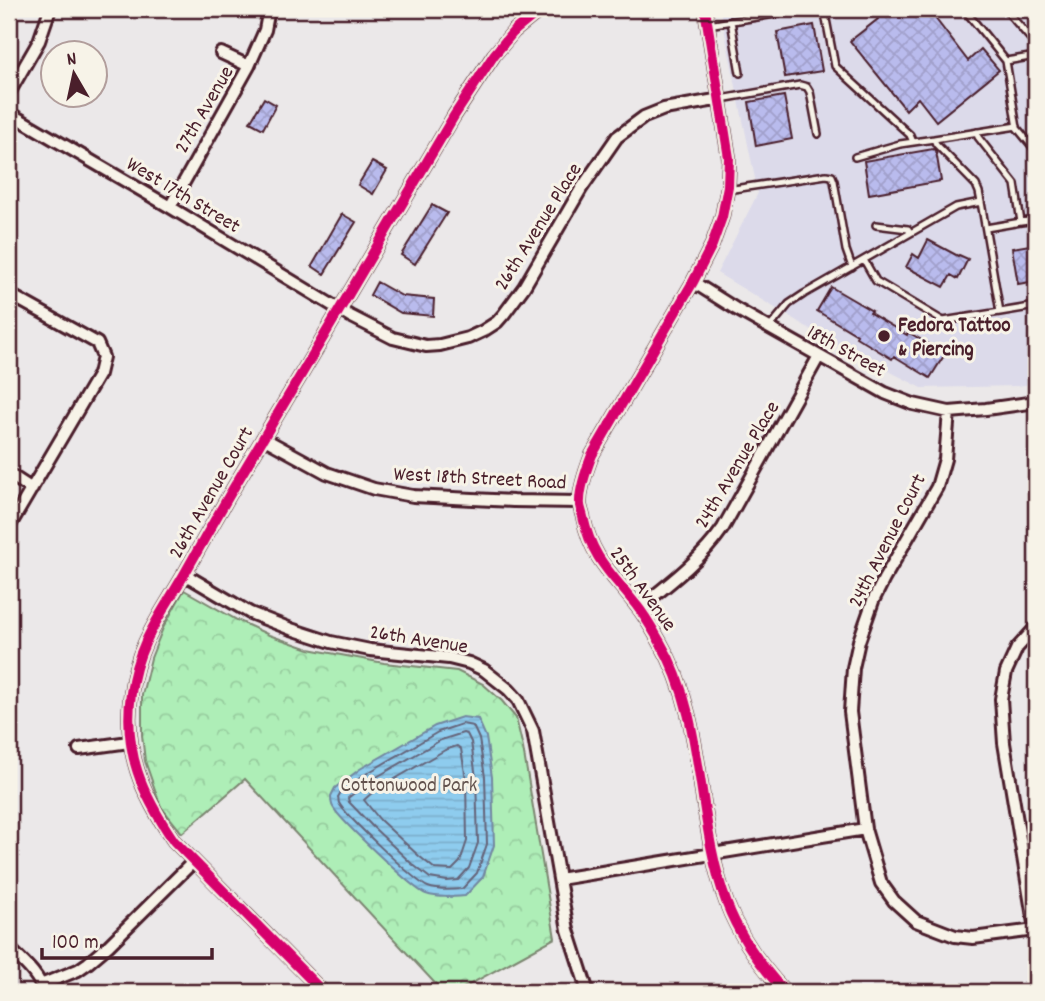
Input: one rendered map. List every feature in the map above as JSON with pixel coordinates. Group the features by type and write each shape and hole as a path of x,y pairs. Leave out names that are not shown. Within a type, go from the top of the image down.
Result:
{"street":[{"path":"9,93 39,41 50,9"},
{"name":"27th Avenue","path":"170,207 249,66 265,30 269,9"},
{"name":"26th Avenue Court","path":"323,992 193,862 174,841 155,813 140,782 129,742 129,705 136,664 147,637 447,127 494,55 514,31 541,9"},
{"name":"25th Avenue","path":"705,9 729,158 722,217 693,282 592,455 579,502 586,534 595,554 639,608 662,645 685,699 712,853 727,905 743,938 785,992"},
{"name":"27th Avenue","path":"221,53 249,66"},
{"name":"26th Avenue Place","path":"339,310 393,338 426,346 468,338 483,331 497,322 524,287 581,189 617,137 644,117 664,109 721,99"},
{"name":"West 17th Street","path":"9,113 339,310"},
{"name":"18th Street","path":"693,282 885,393 913,404 949,412 1036,402"},
{"path":"9,294 97,343 103,358 99,374 9,527"},
{"name":"24th Avenue Place","path":"639,608 692,564 719,534 820,356"},
{"name":"24th Avenue Court","path":"949,412 945,459 937,487 873,601 853,668 850,712 865,829 881,883 894,901 916,921 955,936 972,938 1036,933"},
{"name":"West 18th Street Road","path":"263,439 327,473 374,489 413,496 579,502"},
{"path":"9,474 32,489"},
{"name":"26th Avenue","path":"184,574 250,612 291,629 331,642 370,650 469,663 484,670 508,689 517,700 533,732 568,930 588,992"},
{"path":"1036,627 1017,648 1006,672 1000,699 1004,743 1036,933"},
{"path":"79,749 129,742"},
{"path":"559,879 865,829"},
{"path":"9,948 24,962 42,988 88,963 193,862"}],"lane":[{"path":"708,25 811,9"},
{"path":"817,9 821,9 825,14 835,65 910,135 913,142"},
{"path":"964,9 1006,61 1018,130 1036,151"},
{"path":"1005,9 1036,45"},
{"path":"731,21 740,73"},
{"path":"1006,61 1036,56"},
{"path":"721,99 807,87 818,134"},
{"path":"855,157 900,144 1017,126"},
{"path":"977,132 978,137 1015,184 1021,222"},
{"path":"934,139 976,184 1000,312"},
{"path":"727,190 826,174 832,176 846,250 852,267"},
{"path":"769,328 789,304 804,294 956,207 981,202"},
{"path":"986,228 1036,220"},
{"path":"876,225 908,229 910,232"},
{"path":"864,260 876,281 943,321 1036,306"}],"shaded area":[{"path":"720,9 1036,9 1036,383 1018,386 922,388 832,342 717,273 758,193"}],"green space":[{"name":"Cottonwood Park","path":"184,590 237,620 309,649 384,663 457,671 483,684 502,701 516,718 523,748 555,938 456,992 443,992 245,779 182,833 161,807 145,761 142,695 151,658 163,628"}],"water":[{"path":"462,717 478,719 486,737 492,777 494,845 483,877 465,896 435,896 419,890 377,854 338,814 332,806 331,796 335,788 360,769 435,726"}],"building":[{"path":"870,9 928,9 968,61 981,49 999,70 936,121 918,98 906,110 850,41 878,19"},
{"path":"814,25 822,71 785,77 777,32"},
{"path":"784,96 792,139 756,146 749,102"},
{"path":"264,98 276,105 263,129 250,122"},
{"path":"933,149 936,151 941,181 869,194 864,161"},
{"path":"372,162 387,170 373,194 358,185"},
{"path":"432,205 447,213 415,264 401,255"},
{"path":"342,214 356,222 324,274 312,266"},
{"path":"928,240 968,259 958,279 951,275 944,287 906,267 913,254 919,258"},
{"path":"1036,244 1036,281 1018,284 1012,248"},
{"path":"377,282 402,296 434,299 433,316 401,313 370,295"},
{"path":"831,287 907,335 908,332 945,354 930,378 894,356 892,359 817,311"}],"cycle path":[{"path":"323,992 174,841 163,824 144,789 133,753 129,714 134,675 144,645 159,617 454,116 494,55 514,31 541,9"},
{"path":"705,9 729,158 728,186 722,217 712,245 693,282 592,455 582,484 580,505 597,555 646,619 675,673 686,705 710,839 727,904 752,951 785,992"}],"place":[{"name":"Fedora Tattoo & Piercing","path":"884,336"}]}
